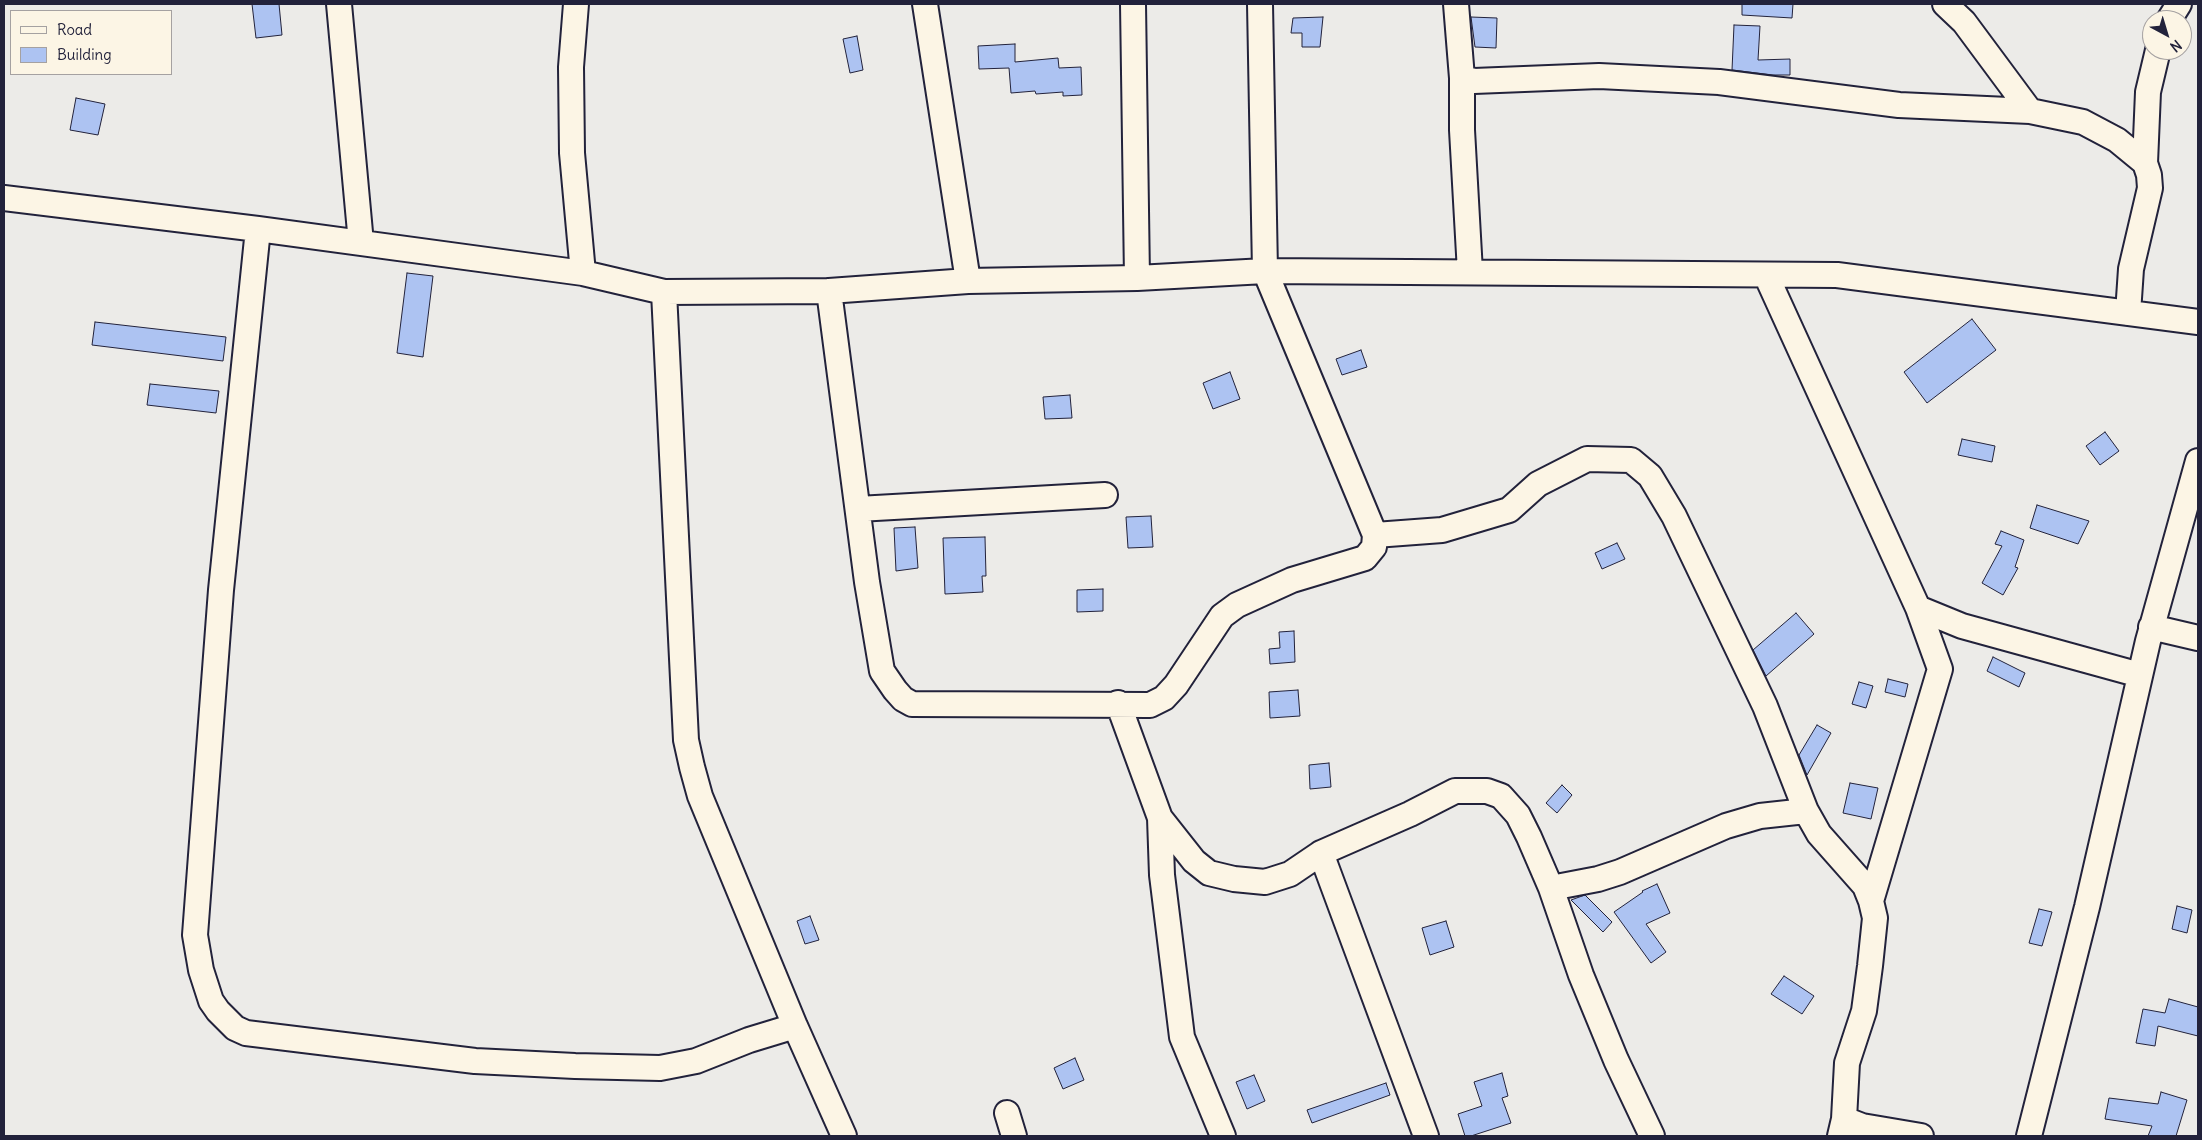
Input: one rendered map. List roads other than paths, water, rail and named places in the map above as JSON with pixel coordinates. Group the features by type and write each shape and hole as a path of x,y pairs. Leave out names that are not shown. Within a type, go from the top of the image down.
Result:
{"street":[{"path":"339,4 361,243"},
{"path":"576,4 571,67 572,153 583,273"},
{"path":"925,4 968,281"},
{"path":"1133,4 1137,278"},
{"path":"829,291 867,582 882,671 903,699 912,704 1150,705 1164,698 1176,685 1222,616 1237,605 1292,580 1365,558 1374,547 1375,536 1264,270 1260,4"},
{"path":"1456,4 1462,78 1462,130 1470,272"},
{"path":"1945,4 1964,22 2030,111"},
{"path":"2128,313 2131,269 2150,188 2145,163 2148,92 2156,60"},
{"path":"1462,78 1474,81 1599,76 1719,82 1899,105 2030,111 2083,122 2117,140 2145,163"},
{"path":"4,198 258,229 583,273 664,292 829,291 968,281 1137,278 1264,270 1837,275 2198,322"},
{"path":"258,229 221,590 195,935 201,970 211,1001 235,1028 246,1033 475,1060 631,1067 660,1068 696,1061 749,1040 795,1026"},
{"path":"1766,275 1918,608 1940,669 1871,901"},
{"path":"664,292 686,740 700,796 795,1026 844,1136"},
{"path":"1375,536 1442,530 1509,510 1538,484 1587,459 1631,460 1650,476 1674,516 1764,706 1806,811 1818,834 1862,882 1871,901 1875,918 1870,966 1864,1010 1847,1063 1842,1128 1862,1126 1921,1136"},
{"path":"2029,1136 2087,907 2151,627 2198,461"},
{"path":"858,509 1105,495"},
{"path":"1918,608 1962,626 2140,675"},
{"path":"2151,627 2198,638"},
{"path":"1118,704 1160,818 1194,861 1208,873 1234,879 1265,882 1290,874 1321,853 1410,814 1455,791 1487,792 1501,796 1518,815 1551,888 1588,992 1616,1060 1652,1136"},
{"path":"1551,888 1598,879 1620,872 1726,826 1760,816 1806,811"},
{"path":"1160,818 1162,875 1182,1037 1223,1136"},
{"path":"1321,853 1426,1136"},
{"path":"1007,1113 1014,1136"}]}
